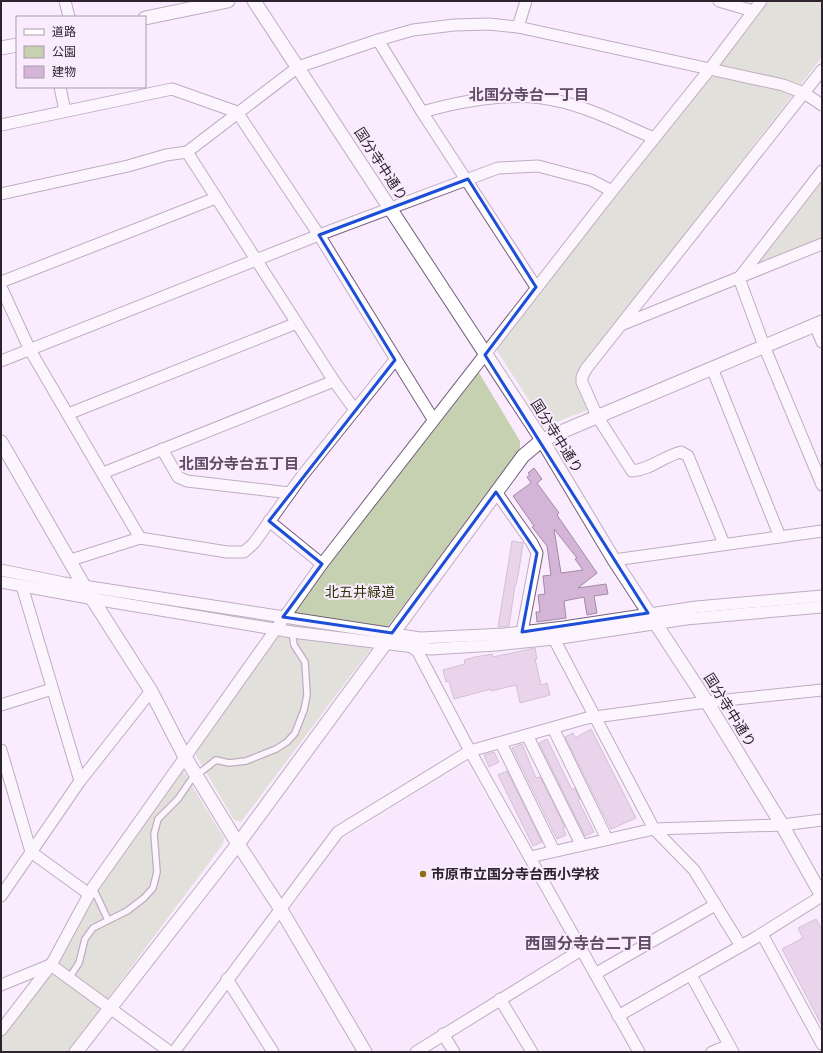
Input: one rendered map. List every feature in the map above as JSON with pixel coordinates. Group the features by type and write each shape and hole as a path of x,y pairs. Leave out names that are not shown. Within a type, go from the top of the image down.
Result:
{"street":[{"path":"65,1 69,16"},
{"path":"146,18 228,1"},
{"name":"国分寺中通り","path":"254,1 542,440 614,560 707,702 782,825 822,896"},
{"path":"518,27 526,1"},
{"path":"719,1 753,11"},
{"path":"1,1030 51,965 91,891 283,617 322,564 433,419 485,355 536,287 710,70 761,1"},
{"path":"1,194 128,166 166,155 187,152 298,67 378,40 413,30 454,25 489,24 518,27 783,86 804,93 822,105"},
{"path":"378,40 422,112 468,179 536,287"},
{"path":"1,48 16,45"},
{"path":"724,544 688,456 681,452 640,471 632,471 597,416 582,382 582,377 586,369 822,70"},
{"path":"60,88 65,110"},
{"path":"1,125 65,110 172,89 238,112 319,236 433,419"},
{"path":"422,112 466,101 500,97 542,98 580,108 654,138"},
{"path":"187,152 334,381 355,410"},
{"path":"1,361 391,208 498,168 538,166 591,180 612,191"},
{"path":"739,278 822,171"},
{"path":"1,282 216,198"},
{"path":"621,325 822,244"},
{"path":"739,278 764,346 822,485"},
{"path":"1,287 30,350 140,538"},
{"path":"68,414 297,323"},
{"path":"76,1052 238,844 523,456 542,440 818,324 822,342"},
{"path":"71,560 140,538 227,552 244,552 254,543 268,521 396,360"},
{"path":"712,368 780,537"},
{"path":"103,473 334,381"},
{"path":"1,442 71,560 84,586 94,599 151,691 185,757 238,844 280,908 365,1052"},
{"path":"162,449 178,477 187,481 290,493"},
{"path":"496,492 532,543 537,553 522,632"},
{"path":"268,521 322,564"},
{"path":"614,560 822,531"},
{"path":"1,570 84,586 283,617 389,639 412,647 431,649 554,639 696,607 822,596"},
{"path":"1,582 292,632 389,639 522,632 652,618 686,619 822,607"},
{"path":"22,586 80,781"},
{"path":"554,639 597,718 654,829 694,870 741,946"},
{"path":"412,647 418,652 470,751 639,1052"},
{"path":"1,705 52,689"},
{"path":"1,896 80,781 151,691"},
{"path":"174,1052 338,832 470,751 587,718 597,718 707,702 821,694"},
{"path":"553,728 607,839"},
{"path":"527,735 581,844"},
{"path":"501,743 554,851"},
{"path":"1,750 31,852 91,891"},
{"path":"530,857 581,844 654,829 782,825 822,820"},
{"path":"618,1016 762,934 822,896"},
{"path":"595,974 715,906"},
{"path":"762,934 822,1044"},
{"path":"416,1052 581,950"},
{"path":"51,965 170,1052"},
{"path":"1,985 51,965"},
{"path":"691,975 731,1049 712,1052"},
{"path":"227,980 270,1047 260,1052"},
{"path":"500,999 532,1052"},
{"path":"443,1034 454,1052"}],"lane":[{"path":"202,771 216,760 229,763 246,761 276,749 287,742 295,733 304,710 307,695 304,662 294,645 292,632"},
{"path":"69,978 79,963 85,939 93,928 127,911 144,898 153,888 157,872 154,834 158,819 178,799 191,780"},
{"path":"91,891 108,920"}],"highlighted area":[{"path":"468,179 536,287 485,355 648,613 522,632 537,553 496,492 392,633 283,617 322,564 269,521 395,360 319,235"}],"shaded area":[{"name":"市原市立国分寺台西小学校","path":"466,763 573,949 403,1052 372,1052 290,909 342,839"}],"green space":[{"path":"769,1 822,1 822,57 575,376 588,410 549,425 544,424 496,349"},
{"path":"822,177 822,239 763,264 759,260"},
{"name":"北五井緑道","path":"478,371 520,441 520,450 241,822 234,820 194,752 326,565"},
{"path":"182,769 224,838 223,844 68,1052 1,1052 1,1038 60,960 90,897"}],"building":[{"path":"534,468 542,479 537,483 559,513 557,515 597,573 578,588 606,584 608,594 594,596 597,613 587,615 584,597 564,601 566,618 537,622 536,612 540,612 538,595 545,594 543,576 551,575 547,546 532,527 534,526 513,496 531,483 527,477 530,475 528,473","holes":["554,529 577,558 575,559 583,570 561,573"]},
{"path":"512,541 523,543 519,570 515,585 509,626 498,627"},
{"path":"535,648 537,659 535,659 541,685 547,683 550,695 520,703 516,685 491,691 491,689 454,699 449,681 446,682 443,670 465,664 464,660 475,657 492,654 493,657"},
{"path":"591,729 636,818 611,829 565,737 573,733 575,738"},
{"path":"547,739 572,790 575,788 580,799 578,800 594,832 585,836 539,743"},
{"path":"522,744 536,778 540,777 565,827 563,828 566,835 557,839 512,748"},
{"path":"494,752 499,762 489,767 484,755"},
{"path":"507,771 542,842 533,846 498,775"},
{"path":"816,919 822,929 822,1026 782,949 803,938 798,928"}],"place":[{"name":"市原市立国分寺台西小学校","path":"423,874"}],"district":[{"name":"北国分寺台一丁目","path":"529,95"},
{"name":"北国分寺台五丁目","path":"239,464"},
{"name":"西国分寺台二丁目","path":"589,943"}]}
